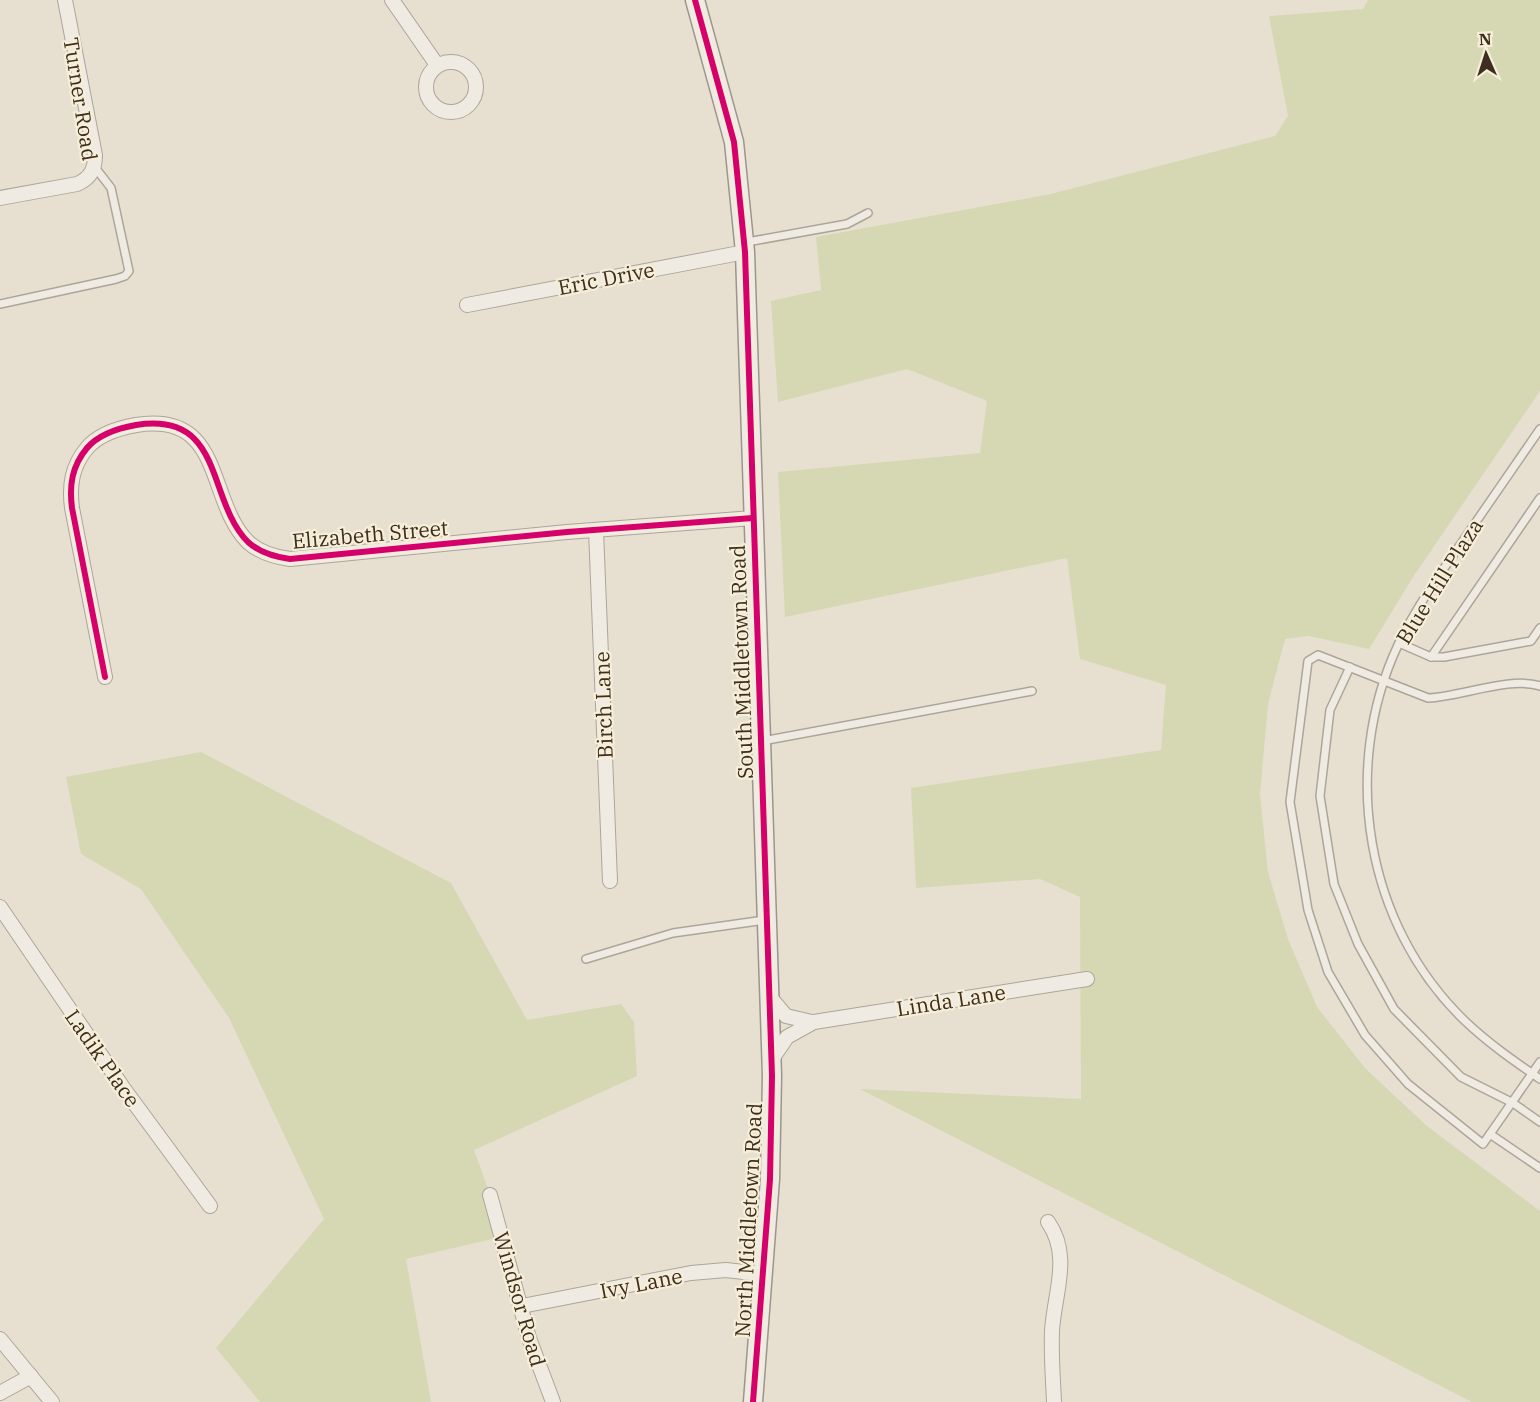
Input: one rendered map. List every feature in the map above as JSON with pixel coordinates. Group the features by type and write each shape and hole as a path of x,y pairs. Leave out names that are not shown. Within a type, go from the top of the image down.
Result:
{"street":[{"name":"Turner Road","path":"0,198 77,184 85,180 94,166 95,155 65,0"},
{"path":"392,0 437,65"},
{"name":"South Middletown Road","path":"695,0 734,142 744,247 769,1040"},
{"name":"Eric Drive","path":"468,305 744,247"},
{"name":"Elizabeth Street","path":"105,677 72,508 71,481 81,456 90,445 118,429 152,423 169,425 197,441 213,465 239,532 260,551 275,557 306,560 596,530 753,518"},
{"name":"Birch Lane","path":"596,530 610,881"},
{"name":"Ladik Place","path":"0,907 124,1089 210,1206"},
{"name":"Linda Lane","path":"770,1064 774,1053 787,1037 814,1022 1088,979"},
{"name":"Linda Lane","path":"768,995 786,1016 814,1022"},
{"name":"North Middletown Road","path":"753,1402 770,1179 769,1040"},
{"name":"Windsor Road","path":"490,1195 538,1368 553,1402"},
{"path":"1048,1222 1056,1233 1062,1262 1052,1329 1054,1402"},
{"name":"Ivy Lane","path":"522,1306 691,1273 726,1270 762,1274"},
{"path":"0,1339 52,1402"},
{"path":"0,1393 31,1376"}],"lane":[{"path":"0,304 116,279 125,276 129,271 111,188 94,166"},
{"path":"744,247 847,224 868,213"},
{"name":"Blue Hill Plaza","path":"1537,1077 1483,1038 1447,1002 1406,941 1386,898 1372,849 1366,798 1371,727 1384,680 1399,643 1427,593 1540,429"},
{"path":"1431,657 1540,498"},
{"path":"1399,643 1431,657 1444,657 1531,641 1540,628"},
{"path":"1540,686 1520,683 1428,698 1318,655 1308,661 1290,802 1308,910 1328,972 1365,1035 1408,1084 1483,1144 1513,1103 1537,1077 1540,1062"},
{"path":"1350,667 1330,710 1320,796 1334,884 1358,944 1394,1009 1461,1077 1513,1103 1540,1122"},
{"path":"759,742 1032,691"},
{"path":"586,959 673,933 765,920"},
{"path":"1490,1134 1540,1168"}],"green space":[{"path":"1368,0 1540,0 1540,391 1413,577 1369,649 1309,636 1285,639 1268,704 1260,794 1268,872 1288,939 1317,1007 1365,1068 1427,1126 1540,1211 1540,1402 1472,1402 860,1089 1081,1099 1080,897 1040,879 916,888 911,788 1161,750 1166,685 1080,659 1067,558 785,617 778,472 980,453 987,401 907,369 778,402 771,301 821,290 816,237 1051,194 1275,136 1288,116 1269,16 1363,9"},
{"path":"201,752 451,883 527,1020 621,1004 634,1022 637,1076 474,1150 505,1236 406,1259 431,1402 260,1402 216,1348 324,1219 229,1018 141,889 81,854 66,777"}],"cycle path":[{"path":"695,0 734,142 745,252 772,1076 770,1179 753,1402"},
{"path":"105,677 72,508 71,484 78,462 87,448 103,435 123,428 165,424 185,431 199,445 210,462 225,504 235,524 248,542 268,554 290,559 567,532 753,518"}]}
